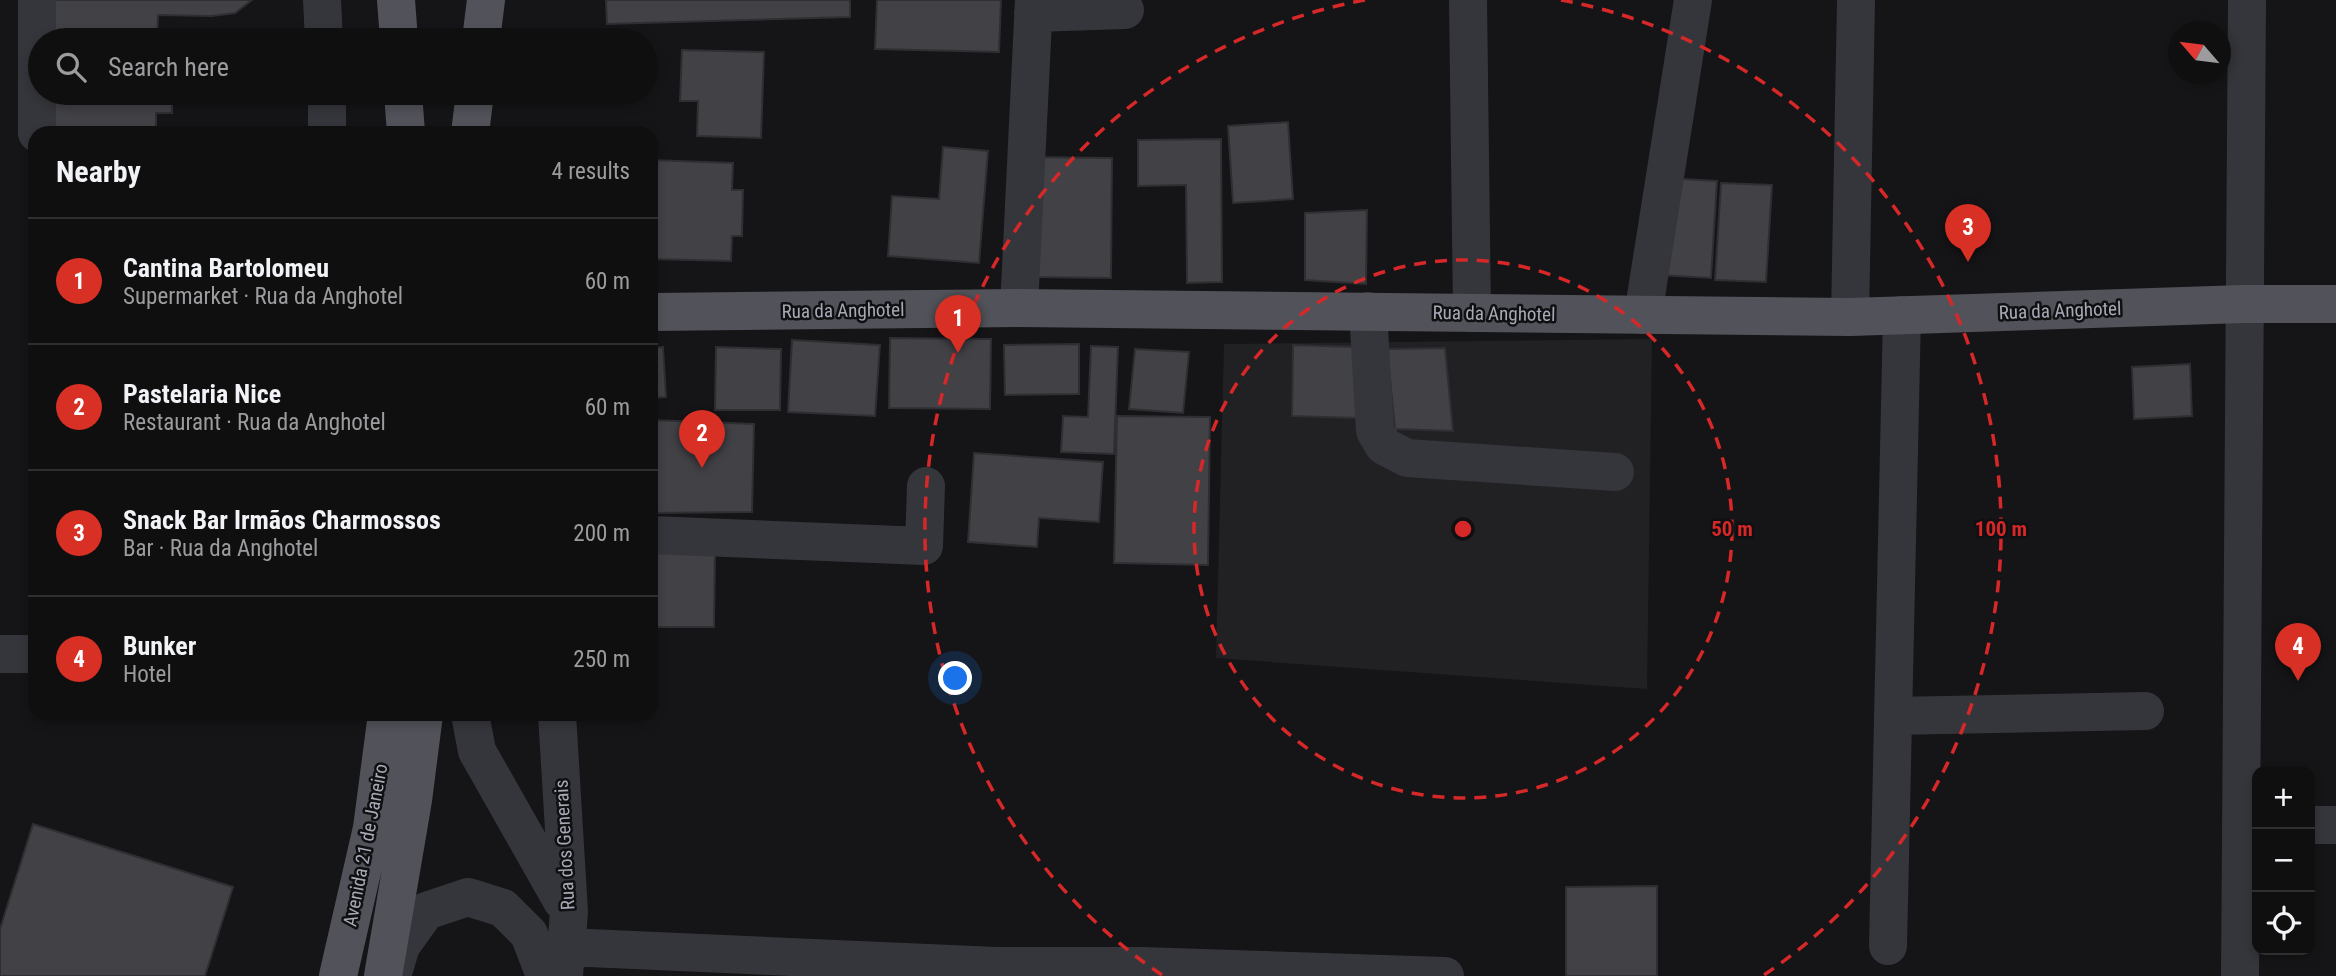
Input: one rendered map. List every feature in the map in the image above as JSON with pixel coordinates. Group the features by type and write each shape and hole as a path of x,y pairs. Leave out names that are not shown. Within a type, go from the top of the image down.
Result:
{"main road":[{"path":"396,0 398,28"},
{"path":"404,105 406,126"},
{"path":"471,126 474,105"},
{"name":"Rua da Anghotel","path":"658,312 1019,308 1850,317 2243,304 2336,304"},
{"name":"Avenida 21 de Janeiro","path":"338,976 372,828 386,721"},
{"name":"Avenida 21 de Janeiro","path":"383,976 414,800 423,721"}],"street":[{"path":"37,0 37,28"},
{"path":"321,0 323,28"},
{"path":"1468,0 1472,313"},
{"path":"1643,315 1693,0"},
{"path":"1850,317 1856,0"},
{"path":"2240,976 2249,826 2243,304 2247,0"},
{"path":"1019,308 1034,6 1125,10"},
{"path":"37,105 37,126"},
{"path":"327,105 327,126"},
{"path":"485,105 486,126"},
{"path":"1368,311 1375,430 1384,446 1407,458 1615,472"},
{"path":"1888,946 1902,314"},
{"path":"658,534 924,546 926,486"},
{"path":"0,654 28,654"},
{"path":"1893,716 2145,711"},
{"path":"471,721 477,751 561,953"},
{"name":"Rua dos Generais","path":"556,721 561,953"},
{"path":"2315,825 2336,825"},
{"path":"392,976 401,946 426,911 468,897 503,908 529,934 561,953 1445,976"}],"shaded area":[{"path":"1652,339 1647,689 1216,658 1224,344"}],"building":[{"path":"40,0 252,0 235,13 212,16 158,15 157,28 41,28"},
{"path":"606,0 850,0 850,17 607,24"},
{"path":"877,0 1001,0 999,52 875,49"},
{"path":"682,50 764,52 761,138 697,136 698,101 680,101"},
{"path":"41,105 172,105 172,113 156,113 156,126 41,126"},
{"path":"1288,122 1293,199 1233,203 1228,126"},
{"path":"1221,139 1222,282 1187,283 1186,185 1138,186 1138,140"},
{"path":"943,147 988,151 979,263 888,256 892,196 939,199"},
{"path":"1029,157 1112,158 1111,278 1028,277"},
{"path":"658,160 733,163 732,190 743,190 742,236 732,236 731,261 658,259"},
{"path":"1666,178 1717,181 1711,278 1660,275"},
{"path":"1721,183 1772,185 1766,282 1715,280"},
{"path":"1367,210 1366,284 1305,280 1305,213"},
{"path":"890,338 991,339 990,409 889,408"},
{"path":"792,340 880,345 875,416 788,412"},
{"path":"1079,344 1079,394 1005,395 1004,345"},
{"path":"1293,345 1357,347 1356,418 1292,416"},
{"path":"1091,346 1118,347 1114,454 1061,452 1063,416 1088,417"},
{"path":"658,347 663,347 666,397 658,398"},
{"path":"716,347 781,349 780,410 715,410"},
{"path":"1445,348 1453,431 1395,429 1387,349"},
{"path":"1135,349 1189,352 1183,413 1129,409"},
{"path":"2190,364 2192,416 2134,419 2132,367"},
{"path":"1117,416 1210,417 1208,565 1114,563"},
{"path":"658,420 754,424 752,512 658,513"},
{"path":"974,453 1103,462 1099,522 1039,518 1037,547 968,542"},
{"path":"658,549 715,549 714,627 658,627"},
{"path":"33,824 233,887 205,976 0,976 0,929"},
{"path":"1657,886 1657,976 1566,976 1566,887"}],"place":[{"name":"Snack Bar Irmãos Charmossos","path":"1968,262"},
{"name":"Cantina Bartolomeu","path":"958,353"},
{"name":"Pastelaria Nice","path":"702,468"},
{"name":"Bunker","path":"2298,681"}]}
